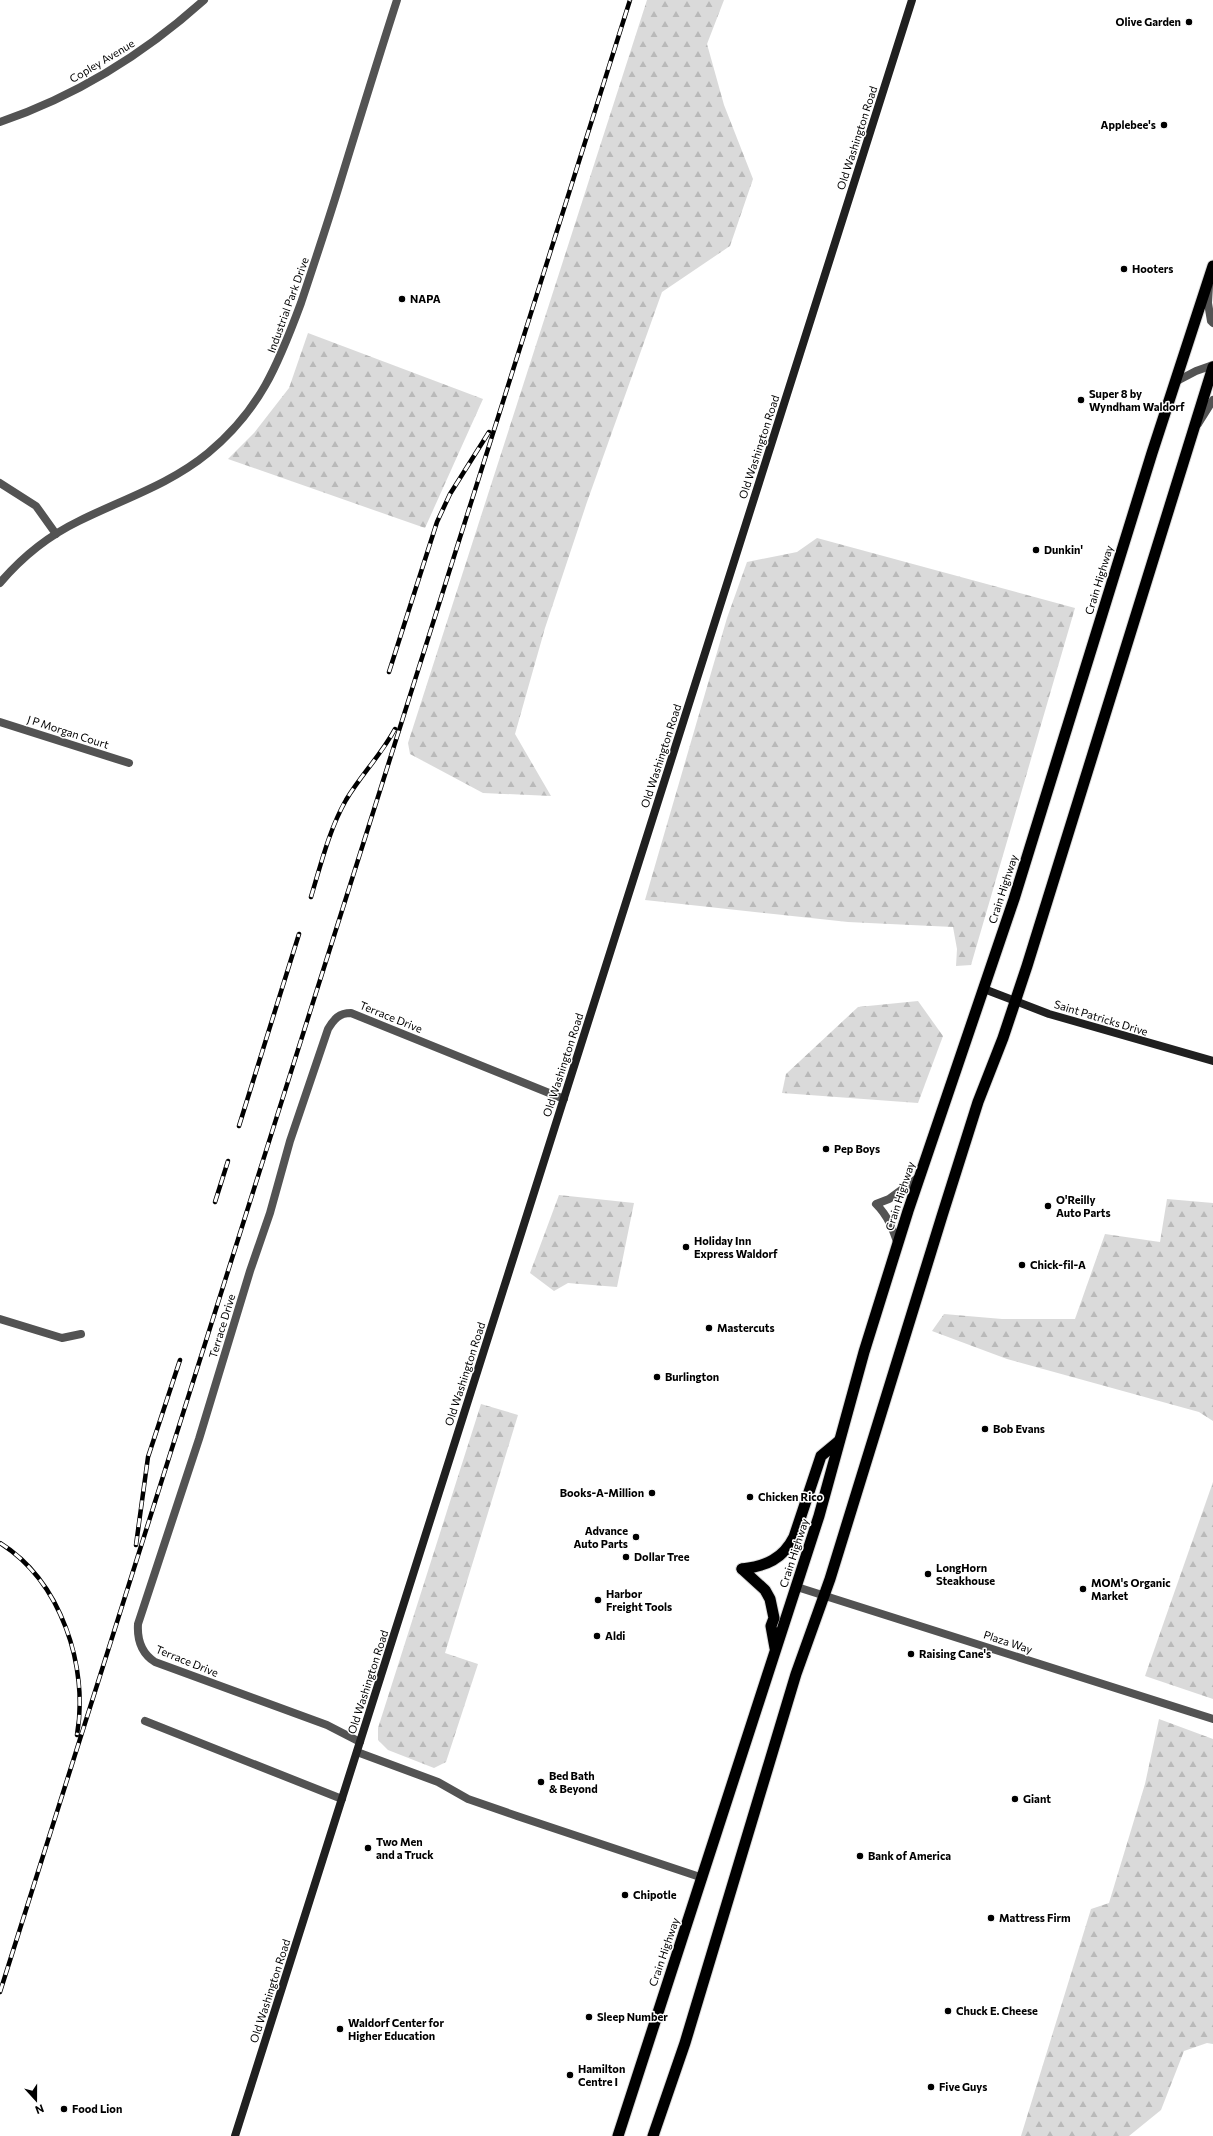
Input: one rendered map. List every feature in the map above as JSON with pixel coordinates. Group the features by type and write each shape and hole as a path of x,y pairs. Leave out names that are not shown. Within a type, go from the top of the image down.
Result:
{"highway":[{"name":"Crain Highway","path":"618,2136 797,1587 919,1178 1016,892 1175,382 1212,270"},
{"path":"652,2136 685,2043 796,1674 824,1596 978,1102 1016,1000 1194,432 1213,366"},
{"path":"775,1651 771,1626 774,1618 770,1599 765,1590 742,1569 758,1567 773,1562 789,1547 794,1537 821,1456 840,1441"}],"main road":[{"name":"Old Washington Road","path":"235,2136 912,0"},
{"name":"Saint Patricks Drive","path":"984,989 1016,1000 1049,1014 1213,1061"}],"street":[{"name":"Copley Avenue","path":"0,122 47,103 94,80 155,40 204,0"},
{"name":"Industrial Park Drive","path":"0,583 25,557 56,534 96,513 150,490 189,468 234,429 267,384 285,347 316,260 397,0"},
{"path":"1212,270 1208,303 1211,321 1213,323"},
{"path":"1175,382 1196,371 1213,366"},
{"path":"1194,432 1213,400"},
{"path":"0,483 36,506 56,534"},
{"name":"J P Morgan Court","path":"0,722 129,763"},
{"name":"Terrace Drive","path":"360,1742 327,1725 155,1662 144,1653 138,1635 138,1624 199,1439 250,1271 270,1213 290,1141 328,1029 333,1020 344,1013 351,1013 564,1099"},
{"path":"898,1245 892,1227 885,1213 876,1204 889,1199 919,1178"},
{"path":"0,1319 62,1338 81,1334"},
{"name":"Plaza Way","path":"797,1587 1213,1719"},
{"path":"145,1721 342,1799"},
{"path":"357,1752 438,1782 475,1801 703,1878"}],"green space":[{"path":"647,0 724,0 707,44 724,105 753,179 730,246 662,292 587,502 545,628 515,734 551,796 483,793 410,754 408,743"},
{"path":"308,333 483,399 425,528 228,459 254,433 289,388"},
{"path":"817,538 1075,608 971,965 956,966 957,949 953,927 848,922 645,900 727,618 747,562 797,552"},
{"path":"918,1001 943,1036 918,1103 782,1093 786,1074 858,1007"},
{"path":"559,1195 634,1203 617,1287 568,1283 554,1291 530,1273"},
{"path":"1167,1199 1213,1203 1213,1421 1199,1412 1007,1359 932,1331 944,1314 1002,1319 1075,1319 1105,1234 1160,1242"},
{"path":"481,1404 518,1415 445,1653 478,1664 446,1762 434,1768 388,1750 378,1740 378,1728"},
{"path":"1213,1482 1213,1699 1145,1676"},
{"path":"1159,1719 1213,1739 1213,2044 1207,2043 1184,2051 1161,2110 1129,2136 1021,2136 1091,1909 1109,1903 1145,1784"}],"railway":[{"path":"0,1992 630,0"},
{"path":"389,672 437,522 450,494 489,432"},
{"path":"311,897 326,847 340,811 352,791 384,748 395,729"},
{"path":"239,1126 299,934"},
{"path":"215,1202 228,1161"},
{"path":"136,1545 148,1457 180,1360"},
{"path":"0,1543 21,1559 39,1579 54,1603 66,1628 74,1654 79,1682 80,1709 77,1735"}],"place":[{"name":"Olive Garden","path":"1189,22"},
{"name":"Applebee's","path":"1164,125"},
{"name":"Hooters","path":"1124,269"},
{"name":"NAPA","path":"402,299"},
{"name":"Super 8 by Wyndham Waldorf","path":"1081,400"},
{"name":"Dunkin'","path":"1036,550"},
{"name":"Pep Boys","path":"826,1149"},
{"name":"O'Reilly Auto Parts","path":"1048,1206"},
{"name":"Holiday Inn Express Waldorf","path":"686,1247"},
{"name":"Chick-fil-A","path":"1022,1265"},
{"name":"Mastercuts","path":"709,1328"},
{"name":"Burlington","path":"657,1377"},
{"name":"Bob Evans","path":"985,1429"},
{"name":"Books-A-Million","path":"652,1493"},
{"name":"Chicken Rico","path":"750,1497"},
{"name":"Advance Auto Parts","path":"636,1537"},
{"name":"Dollar Tree","path":"626,1557"},
{"name":"LongHorn Steakhouse","path":"928,1574"},
{"name":"MOM's Organic Market","path":"1083,1589"},
{"name":"Harbor Freight Tools","path":"598,1600"},
{"name":"Aldi","path":"597,1636"},
{"name":"Raising Cane's","path":"911,1654"},
{"name":"Bed Bath & Beyond","path":"541,1782"},
{"name":"Giant","path":"1015,1799"},
{"name":"Two Men and a Truck","path":"368,1848"},
{"name":"Bank of America","path":"860,1856"},
{"name":"Chipotle","path":"625,1895"},
{"name":"Mattress Firm","path":"991,1918"},
{"name":"Chuck E. Cheese","path":"948,2011"},
{"name":"Sleep Number","path":"589,2017"},
{"name":"Waldorf Center for Higher Education","path":"340,2029"},
{"name":"Hamilton Centre I","path":"570,2075"},
{"name":"Five Guys","path":"931,2087"},
{"name":"Food Lion","path":"64,2109"}]}
